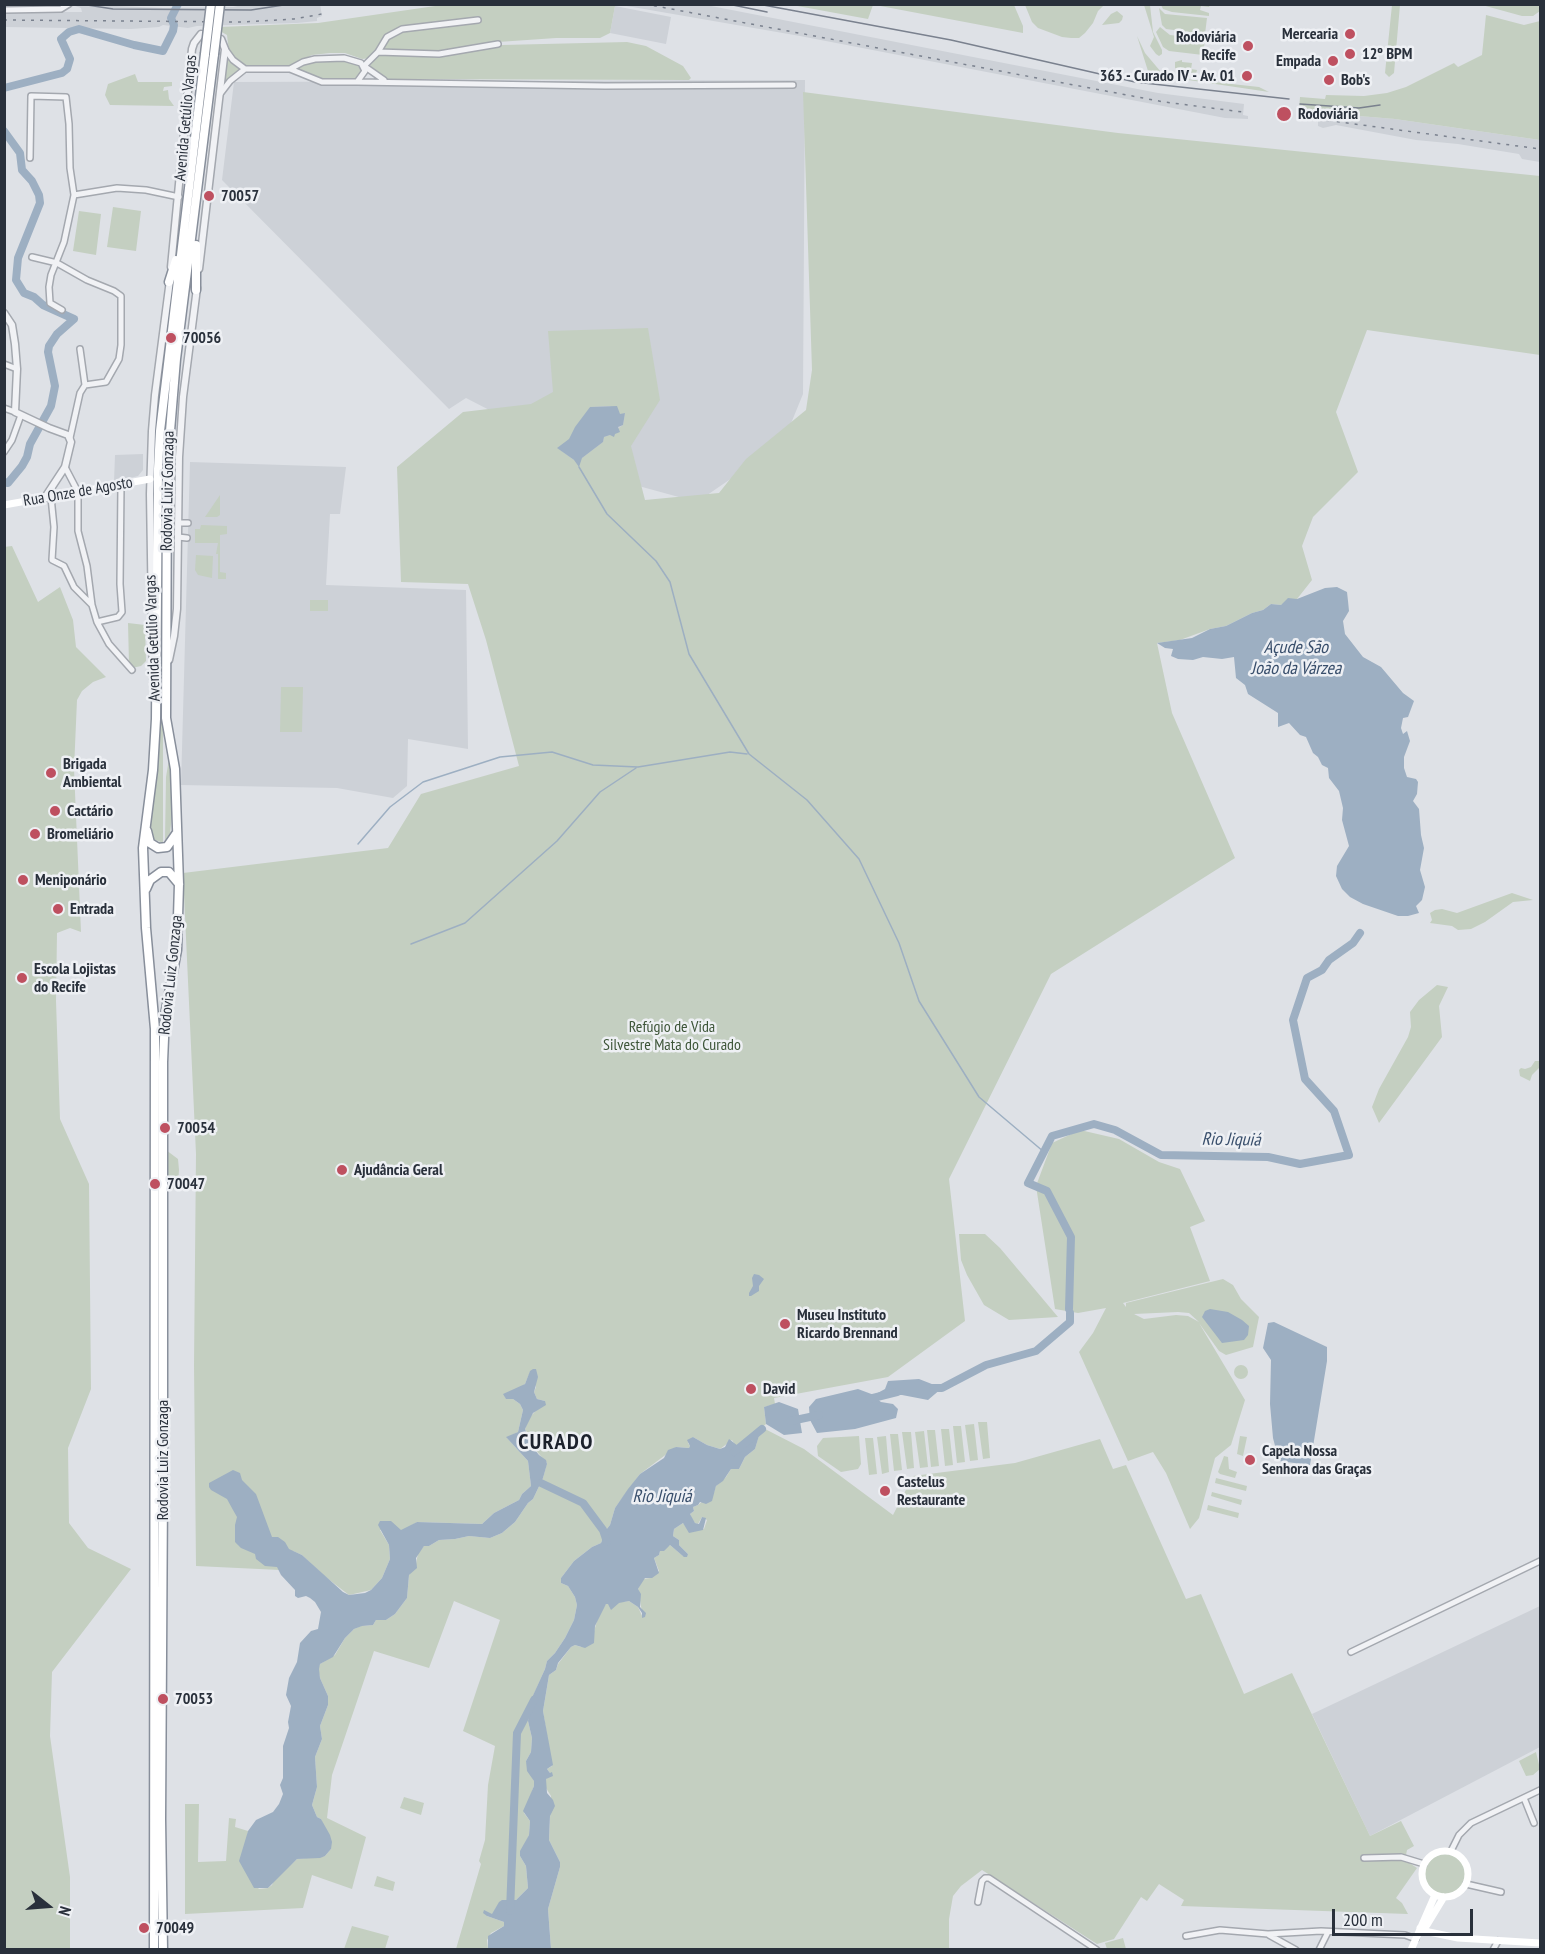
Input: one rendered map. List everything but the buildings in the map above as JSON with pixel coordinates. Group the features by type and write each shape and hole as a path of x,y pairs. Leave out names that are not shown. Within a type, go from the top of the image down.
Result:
{"highway":[{"name":"Rodovia Luiz Gonzaga","path":"163,1950 161,1819 163,1062 165,1015 177,950 179,884 175,769 166,718 169,432 176,359 195,218 211,4"},
{"name":"Rodovia Luiz Gonzaga","path":"154,1950 155,1040 143,848 153,770 156,719 160,430 182,243 209,54 220,4"},
{"path":"195,218 196,290"},
{"path":"169,282 182,243"},
{"path":"146,825 150,843 158,848 167,847 173,842 178,829"},
{"path":"145,892 150,880 161,872 169,872 179,884"}],"main road":[{"name":"Rua Onze de Agosto","path":"4,505 150,479"},
{"path":"1451,1851 1465,1862 1468,1870 1466,1884 1457,1894 1444,1897 1435,1895 1424,1882 1422,1873 1424,1864 1437,1852 1451,1851"},
{"path":"1422,1929 1435,1895"},
{"path":"1411,1950 1444,1897"},
{"path":"1430,1919 1439,1934"},
{"path":"1422,1929 1458,1938 1540,1943"}],"street":[{"path":"4,10 61,9 69,4"},
{"path":"357,82 364,74 364,66 378,52 387,37 402,29 478,20"},
{"name":"Avenida Getúlio Vargas","path":"156,719 151,648 150,479 155,395 179,197 194,43 201,34 214,36 224,42 225,49 183,397 179,458 176,624 166,672"},
{"path":"378,52 439,54 498,44"},
{"path":"225,49 244,69 290,69 319,82 386,81 604,86 793,85"},
{"path":"290,69 303,62 351,59 386,81"},
{"path":"220,94 244,69"},
{"path":"30,158 31,96 66,97 74,195 57,263 49,282 50,303 62,310"},
{"path":"74,195 117,188 146,190 179,197"},
{"path":"32,257 57,263 121,296 122,345 118,359 106,382 85,386"},
{"path":"4,452 12,440 18,413 17,369 12,325 5,315"},
{"path":"80,349 85,386 80,393 75,411 70,452 65,467 47,498 54,527 52,560 64,566 74,587 92,605"},
{"path":"4,364 17,369"},
{"path":"4,408 63,432 70,438"},
{"path":"65,467 78,492 78,531 97,622 109,644 132,669"},
{"path":"97,622 121,615 121,485"},
{"path":"178,523 188,523"},
{"path":"178,537 187,538"},
{"path":"1350,1652 1540,1561"},
{"path":"1451,1851 1459,1835 1471,1823 1540,1790"},
{"path":"1524,1798 1534,1823"},
{"path":"1364,1858 1401,1857 1424,1864"},
{"path":"978,1902 982,1881 989,1878 1097,1950"},
{"path":"1466,1884 1502,1892"},
{"path":"1186,1936 1220,1930 1268,1934 1328,1932 1405,1935 1416,1939"},
{"path":"1319,1950 1328,1932"},
{"path":"1268,1934 1296,1950"},
{"path":"1493,1950 1498,1941"}],"shaded area":[{"path":"69,4 163,8 233,7 247,4 320,4 322,16 317,18 317,21 297,23 188,28 163,25 131,29 5,27 5,12 82,12 81,8"},
{"path":"621,5 706,5 1158,93 1244,104 1243,115 1248,116 1248,119 1225,118 800,36"},
{"path":"615,6 671,17 666,44 610,33"},
{"path":"805,80 803,394 783,443 697,502 635,485 466,398 449,409 222,180 234,82"},
{"path":"1310,112 1395,119 1540,140 1540,162 1522,159 1519,154 1458,144 1416,140 1336,125 1323,128 1318,126 1318,121 1310,121"},
{"path":"143,454 143,470 138,476 114,482 115,455"},
{"path":"190,462 346,467 340,514 330,514 326,585 466,590 468,749 408,739 407,786 393,798 337,788 181,785"},
{"path":"1540,1606 1540,1747 1370,1836 1312,1714"}],"green space":[{"path":"611,4 615,6 610,33 600,38 498,42 438,52 376,51 371,58 362,59 345,53 330,53 312,55 290,66 244,65 229,52 227,35 220,31 220,27 318,23 442,5"},
{"path":"873,4 868,19 792,5"},
{"path":"875,5 1014,5 1023,26 1023,33"},
{"path":"1025,5 1104,5 1085,33 1079,38 1071,38 1038,28 1032,22"},
{"path":"1144,5 1150,5 1153,32 1162,50 1159,56 1150,46 1154,37"},
{"path":"1161,5 1210,5 1209,7 1201,6 1200,10 1209,13 1209,16 1172,12 1163,9"},
{"path":"1392,5 1400,5 1394,73 1389,77 1385,73"},
{"path":"1482,5 1540,5 1540,11 1533,16 1522,16"},
{"path":"1159,8 1165,14 1207,18 1205,34 1166,29 1162,25"},
{"path":"1117,11 1123,16 1119,23 1102,25 1111,14"},
{"path":"1486,15 1524,25 1540,21 1540,140 1395,119 1299,111 1300,97 1325,99 1326,95 1364,96 1387,93 1406,87 1454,63 1458,67 1482,55"},
{"path":"1160,27 1170,35 1205,39 1203,55 1169,51 1163,47 1156,32"},
{"path":"1137,36 1145,53 1161,72 1186,79 1259,87 1269,92 1175,78 1148,71"},
{"path":"627,42 646,46 683,66 691,78 689,80 386,79 369,67 379,54 441,55 502,45"},
{"path":"226,53 241,69 221,89"},
{"path":"352,60 359,63 362,68 362,72 356,78 320,78 297,69 314,61"},
{"path":"1182,60 1182,62 1192,63 1191,69 1197,70 1196,74 1175,68 1175,62"},
{"path":"135,74 138,82 172,82 172,86 164,87 163,91 168,90 169,99 174,106 110,105 105,95 108,84"},
{"name":"Refúgio de Vida Silvestre Mata do Curado","path":"803,92 1118,133 1540,176 1540,355 1367,330 1336,412 1358,472 1313,517 1302,546 1312,580 1297,599 1281,605 1271,604 1263,610 1226,626 1180,640 1157,643 1172,713 1235,858 1051,974 949,1179 965,1321 888,1377 774,1398 775,1404 764,1407 766,1424 744,1446 735,1445 732,1440 720,1449 693,1437 688,1443 689,1448 676,1447 640,1474 615,1508 601,1543 574,1561 561,1578 561,1583 568,1586 577,1605 574,1620 565,1638 547,1661 529,1705 528,1721 532,1738 531,1752 526,1761 534,1786 524,1813 530,1821 529,1835 520,1856 526,1866 528,1888 516,1900 500,1902 492,1915 487,1916 504,1922 504,1926 491,1933 487,1940 488,1949 456,1949 481,1864 479,1861 485,1840 488,1785 495,1746 463,1731 500,1620 454,1601 429,1668 374,1651 332,1775 327,1818 366,1837 352,1889 312,1875 303,1908 185,1914 185,1804 199,1804 198,1862 226,1861 229,1818 236,1819 235,1827 248,1831 249,1878 259,1889 272,1885 274,1880 297,1859 325,1856 331,1849 321,1819 317,1817 312,1805 317,1787 315,1757 322,1739 320,1726 328,1705 328,1696 318,1669 320,1664 335,1655 345,1638 354,1629 373,1625 376,1620 386,1620 395,1614 407,1598 409,1575 416,1564 418,1553 424,1546 429,1546 439,1540 469,1536 490,1538 502,1533 515,1522 533,1499 547,1463 531,1445 525,1429 529,1418 545,1401 537,1399 534,1392 536,1387 530,1372 525,1384 505,1398 513,1399 520,1404 523,1410 518,1432 507,1438 528,1461 531,1486 519,1500 494,1513 482,1524 417,1522 405,1530 380,1530 389,1545 390,1559 382,1578 371,1590 349,1595 302,1555 293,1551 280,1570 196,1566 194,1365 196,1154 183,873 388,848 421,794 519,766 486,640 468,584 401,582 397,467 463,412 531,404 553,392 548,331 648,328 660,400 631,446 645,500 719,493 746,459 806,410 812,370","holes":["610,406 620,415 625,413 623,425 604,437 603,442 582,458 574,460 558,448 570,439 590,407"]},
{"path":"113,207 141,211 136,251 107,247"},
{"path":"79,211 101,214 96,255 73,251"},
{"path":"220,495 220,515 205,517"},
{"path":"201,525 227,526 227,534 220,535 220,572 226,573 226,579 218,579 218,554 216,554 218,543 195,543 195,529 200,529"},
{"path":"12,546 38,602 60,587 73,620 76,647 106,677 93,682 82,691 77,700 74,769 81,932 70,928 57,933 56,1001 60,1119 89,1184 91,1389 68,1448 69,1523 88,1548 131,1569 52,1672 50,1736 70,1877 70,1950 4,1949 4,547"},
{"path":"196,555 213,556 212,578 198,575 195,570"},
{"path":"310,600 328,600 328,611 310,611"},
{"path":"128,623 145,625 146,661 141,666 132,668 129,664"},
{"path":"281,687 303,687 302,732 280,732"},
{"path":"160,701 163,713 163,843 153,839 149,822"},
{"path":"170,753 172,816 170,833 165,840 166,777"},
{"path":"1512,893 1533,900 1513,902 1471,929 1458,930 1452,926 1430,923 1432,920 1430,913 1435,910 1442,909 1457,913"},
{"path":"1437,985 1448,987 1439,1006 1442,1037 1379,1123 1372,1107 1379,1089 1408,1037 1411,1027 1410,1012 1419,1000"},
{"path":"1535,1061 1540,1061 1540,1067 1532,1075 1530,1081 1520,1076 1521,1068 1531,1067"},
{"path":"1080,1130 1119,1139 1159,1162 1180,1169 1205,1221 1190,1227 1210,1281 1123,1303 1126,1307 1126,1303 1223,1279 1233,1285 1241,1299 1259,1317 1253,1347 1226,1355 1219,1351 1199,1323 1245,1400 1231,1445 1215,1458 1199,1518 1190,1529 1166,1473 1153,1452 1128,1461 1079,1352 1093,1333 1106,1308 1078,1313 1055,1309 1036,1186 1052,1143","holes":["1189,1313 1199,1322 1188,1316 1176,1315 1144,1319 1134,1314"]},
{"path":"166,1150 178,1159 179,1170 178,1183 174,1189 167,1191"},
{"path":"959,1234 985,1234 1000,1248 1058,1317 1009,1320 984,1305 961,1260"},
{"path":"1238,1365 1244,1365 1248,1372 1244,1379 1238,1379 1234,1375 1234,1369"},
{"path":"978,1422 987,1422 990,1458 983,1459"},
{"path":"974,1424 978,1460 970,1461 965,1425"},
{"path":"953,1426 961,1426 965,1462 957,1463"},
{"path":"765,1429 804,1449 893,1515 913,1476 1015,1463 1100,1439 1113,1469 1126,1465 1186,1599 1201,1594 1244,1694 1292,1673 1370,1836 1401,1821 1414,1846 1407,1850 1405,1860 1417,1868 1396,1898 1408,1914 1181,1906 1184,1900 1159,1884 1147,1901 1141,1897 1114,1939 1097,1944 982,1870 961,1886 953,1896 949,1919 949,1949 551,1949 548,1909 560,1862 549,1840 551,1796 546,1788 546,1779 550,1773 547,1769 552,1766 543,1711 549,1675 556,1670 571,1647 575,1645 581,1647 593,1635 599,1614 606,1604 629,1601 638,1607 643,1618 638,1589 643,1579 650,1578 659,1571 654,1558 670,1545 683,1556 688,1554 679,1545 679,1540 673,1536 674,1529 683,1523 691,1532 704,1529 707,1520 702,1517 698,1524 695,1523 690,1514 694,1511 693,1507 714,1492 716,1486 731,1469 739,1469 745,1457 755,1449 759,1435"},
{"path":"941,1429 949,1429 953,1465 945,1466"},
{"path":"927,1430 935,1430 939,1466 931,1467"},
{"path":"924,1431 928,1467 920,1468 915,1432"},
{"path":"902,1432 911,1432 914,1468 907,1469"},
{"path":"890,1434 898,1434 902,1470 894,1471"},
{"path":"859,1436 861,1464 858,1469 841,1472 818,1456 817,1446 823,1438"},
{"path":"886,1436 889,1472 882,1474 877,1437"},
{"path":"1240,1436 1247,1437 1243,1456 1237,1454"},
{"path":"865,1438 873,1438 877,1474 869,1475"},
{"path":"1224,1456 1228,1457 1229,1469 1237,1472 1235,1478 1218,1472"},
{"path":"1216,1478 1247,1486 1246,1491 1215,1483"},
{"path":"1212,1492 1242,1500 1241,1505 1211,1496"},
{"path":"1208,1505 1239,1513 1238,1518 1207,1510"},
{"path":"1536,1752 1540,1769 1533,1775 1526,1776 1519,1761"},
{"path":"404,1797 424,1803 421,1815 400,1808"},
{"path":"1445,1854 1459,1860 1465,1874 1459,1888 1445,1894 1431,1888 1425,1874 1431,1860"},
{"path":"377,1876 395,1882 393,1891 374,1886"},
{"path":"352,1926 389,1936 385,1949 344,1949"},
{"path":"1123,1938 1126,1949 1107,1949 1105,1943"}],"water":[{"path":"617,406 620,414 625,413 623,425 618,427 620,432 614,437 610,435 604,437 603,442 582,458 579,467 574,460 557,448 569,439 590,407"},
{"name":"Açude São João da Várzea","path":"1337,587 1347,592 1349,611 1343,621 1345,634 1363,657 1381,667 1403,693 1414,701 1408,717 1403,718 1401,728 1403,734 1407,731 1410,741 1404,757 1404,768 1407,777 1416,779 1418,782 1417,794 1413,801 1419,809 1424,848 1420,870 1425,887 1422,900 1416,906 1419,913 1408,916 1398,916 1363,904 1350,897 1342,889 1336,876 1337,866 1349,846 1342,820 1343,808 1339,791 1329,778 1328,768 1322,765 1313,753 1306,737 1300,735 1289,723 1278,727 1278,713 1248,694 1245,685 1236,678 1234,657 1178,659 1171,656 1173,649 1165,648 1157,643 1192,638 1210,629 1226,626 1263,610 1271,604 1281,605 1288,598 1297,599 1325,588"},
{"path":"754,1274 764,1279 759,1286 759,1291 749,1296 753,1286"},
{"path":"1210,1309 1228,1312 1242,1320 1249,1326 1248,1335 1244,1340 1222,1343 1202,1317 1205,1311"},
{"path":"1274,1322 1327,1347 1327,1361 1310,1465 1279,1461 1273,1438 1270,1404 1271,1360 1263,1348 1268,1323"},
{"path":"533,1369 536,1369 538,1377 534,1392 537,1399 545,1401 546,1405 533,1413 525,1429 531,1445 546,1460 547,1464 533,1499 515,1522 502,1533 490,1538 469,1536 439,1540 429,1546 424,1546 416,1558 417,1568 409,1575 407,1598 395,1614 386,1620 376,1620 373,1625 354,1629 345,1638 333,1657 320,1664 320,1678 328,1696 328,1705 320,1726 322,1739 315,1757 317,1787 312,1805 317,1817 321,1819 330,1835 331,1849 320,1858 297,1859 268,1888 254,1888 239,1861 248,1831 256,1820 273,1812 283,1794 280,1785 283,1778 283,1746 289,1728 291,1706 286,1695 289,1678 297,1662 300,1643 311,1631 318,1629 321,1612 310,1598 295,1596 295,1590 277,1567 265,1566 256,1559 255,1554 241,1548 235,1542 237,1517 227,1499 211,1490 209,1483 233,1470 240,1473 242,1480 256,1494 272,1537 278,1537 289,1549 302,1555 343,1592 349,1595 365,1593 382,1578 390,1559 389,1545 378,1525 380,1521 391,1521 401,1530 417,1522 482,1524 494,1513 519,1500 531,1486 528,1461 506,1437 518,1432 523,1410 520,1404 513,1399 506,1399 503,1394 525,1384"},
{"path":"919,1379 942,1388 928,1400 902,1395 881,1395 877,1399 893,1404 898,1409 896,1418 855,1429 817,1433 810,1420 809,1407 816,1399 858,1389 874,1395 885,1389 888,1381"},
{"path":"779,1402 798,1409 802,1433 784,1435 766,1424 764,1407"},
{"name":"Rio Jiquiá","path":"761,1429 755,1449 745,1457 739,1469 731,1469 723,1481 716,1486 712,1501 706,1504 700,1502 693,1507 694,1511 690,1514 695,1523 699,1524 702,1517 706,1518 703,1530 689,1533 683,1523 674,1529 673,1536 679,1540 679,1545 688,1554 687,1557 670,1545 654,1558 659,1573 652,1578 645,1578 638,1589 641,1594 640,1607 646,1613 645,1617 642,1618 638,1607 629,1601 619,1603 611,1610 606,1604 595,1626 594,1643 585,1648 575,1645 571,1647 558,1663 556,1670 549,1675 543,1711 553,1765 547,1769 550,1773 552,1772 553,1776 546,1779 547,1793 555,1806 550,1816 549,1840 560,1862 548,1909 551,1949 488,1949 488,1936 504,1926 504,1922 487,1916 483,1913 484,1910 492,1914 499,1902 516,1900 528,1888 526,1866 520,1856 520,1851 529,1835 530,1821 523,1811 534,1786 534,1781 527,1771 526,1761 531,1752 532,1738 528,1721 530,1702 547,1661 565,1638 574,1620 577,1605 568,1586 561,1583 561,1578 574,1561 601,1543 615,1508 628,1489 640,1474 664,1458 668,1450 676,1447 689,1448 687,1440 693,1437 720,1449 725,1447 729,1439 738,1446 744,1446"}],"waterway":[{"path":"4,88 62,73 67,69 70,59 61,39 69,32 79,29 163,51 173,31 174,25 171,18 178,4"},
{"path":"4,131 20,153 22,170 32,181 40,203 18,258 16,280 24,293 34,297 43,305 74,319 57,334 49,346 48,352 55,386 51,406 30,444 22,466 8,483 4,482"},
{"path":"579,467 607,514 656,561 670,582 689,654 749,754 807,800 859,859 899,943 919,1001 979,1097 1044,1152"},
{"path":"358,844 390,807 423,782 500,757 552,752 593,765 638,767 730,752 747,754"},
{"path":"411,944 465,923 557,841 600,792 636,768"},
{"name":"Rio Jiquiá","path":"1069,1309 1071,1237 1047,1191 1028,1183 1052,1136 1094,1124 1115,1130 1161,1155 1268,1157 1300,1164 1349,1155 1334,1111 1305,1079 1293,1020 1307,978 1322,970 1329,960 1353,943 1360,933"},
{"name":"Rio Jiquiá","path":"933,1388 942,1388 986,1365 1036,1351 1070,1322 1070,1313"},
{"name":"Rio Jiquiá","path":"869,1399 897,1392"},
{"name":"Rio Jiquiá","path":"791,1421 819,1415"},
{"name":"Rio Jiquiá","path":"734,1452 762,1429"},
{"path":"541,1483 583,1503 603,1530 607,1542"},
{"name":"Rio Jiquiá","path":"510,1911 517,1733 534,1700"}],"tram line":[{"path":"81,4 113,9 251,10 290,4"},
{"path":"728,4 767,12"},
{"path":"758,4 951,40 1135,82 1289,99"},
{"path":"1300,104 1359,108 1380,105"}],"railway":[{"path":"645,4 1164,102 1243,112"},
{"path":"4,20 242,22 294,19 322,14"},
{"path":"1310,118 1540,149"}],"place":[{"name":"Mercearia","path":"1350,34"},
{"name":"Rodoviária Recife","path":"1248,46"},
{"name":"12º BPM","path":"1350,54"},
{"name":"Empada","path":"1333,61"},
{"name":"363 - Curado IV - Av. 01","path":"1247,76"},
{"name":"Bob's","path":"1329,80"},
{"name":"Rodoviária","path":"1284,114"},
{"name":"70057","path":"209,196"},
{"name":"70056","path":"171,338"},
{"name":"Brigada Ambiental","path":"51,773"},
{"name":"Cactário","path":"55,811"},
{"name":"Bromeliário","path":"35,834"},
{"name":"Meniponário","path":"23,880"},
{"name":"Entrada","path":"58,909"},
{"name":"Escola Lojistas do Recife","path":"22,978"},
{"name":"70054","path":"165,1128"},
{"name":"Ajudância Geral","path":"342,1170"},
{"name":"70047","path":"155,1184"},
{"name":"Museu Instituto Ricardo Brennand","path":"785,1324"},
{"name":"David","path":"751,1389"},
{"name":"Capela Nossa Senhora das Graças","path":"1250,1460"},
{"name":"Castelus Restaurante","path":"885,1491"},
{"name":"70053","path":"163,1699"},
{"name":"70049","path":"144,1928"}],"district":[{"name":"CURADO","path":"556,1443"}]}
